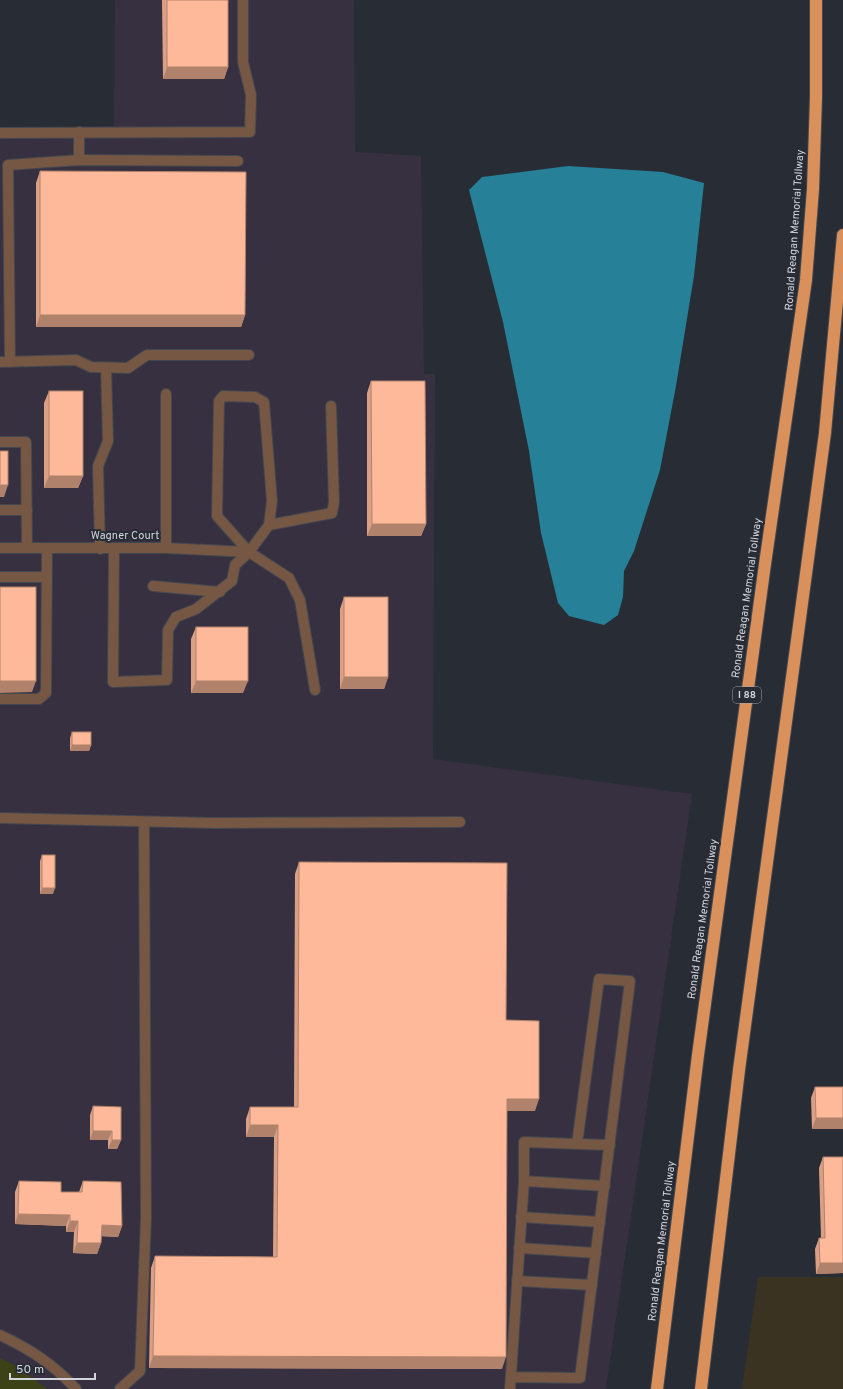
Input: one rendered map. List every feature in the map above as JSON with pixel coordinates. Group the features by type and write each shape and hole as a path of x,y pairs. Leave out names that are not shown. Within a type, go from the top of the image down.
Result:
{"highway":[{"name":"Ronald Reagan Memorial Tollway","path":"657,1389 698,1056 764,571 806,280 813,189 816,97 816,0"},
{"path":"701,1389 739,1070 825,433 843,234"}],"street":[{"path":"0,133 250,132 251,95 243,62 243,0"},
{"path":"79,132 79,160"},
{"path":"238,161 79,160 8,165 5,362 76,360 90,367 128,368 147,355 250,355"},
{"path":"100,549 98,466 108,441 106,368"},
{"path":"166,394 166,548"},
{"path":"114,549 113,682 167,680 168,630 176,617 196,609 220,592 232,581 235,565 249,552 269,526 272,501 264,402 255,397 224,396 219,400 217,516 249,552 289,578 300,600 315,690"},
{"path":"269,526 332,513 334,502 331,406"},
{"path":"0,442 26,442 27,548"},
{"path":"0,510 27,510"},
{"name":"Wagner Court","path":"0,548 166,548 249,552"},
{"path":"0,699 40,699 46,693 47,548"},
{"path":"0,577 46,577"},
{"path":"153,586 220,592"},
{"path":"0,818 214,823 460,822"},
{"path":"120,1389 140,1371 146,1218 144,822"},
{"path":"511,1377 580,1378 630,981 599,978 577,1144"},
{"path":"510,1389 524,1181 524,1142 610,1145"},
{"path":"524,1181 605,1186"},
{"path":"521,1217 600,1222"},
{"path":"519,1248 596,1253"},
{"path":"517,1281 592,1285"},
{"path":"0,1335 40,1356 61,1373 76,1389"}],"shaded area":[{"path":"115,0 354,0 355,152 421,156 424,374 435,374 433,759 692,794 606,1389 0,1389 0,127 114,128"},
{"path":"758,1277 843,1277 843,1389 742,1389"}],"green space":[{"path":"0,1358 18,1367 47,1389 0,1389"}],"water":[{"path":"568,166 663,172 704,183 694,276 676,386 660,470 634,551 624,571 623,597 618,615 604,625 569,616 558,603 541,533 529,451 503,322 469,190 482,177"}],"building":[{"path":"167,0 228,0 228,67 167,67"},
{"path":"40,171 246,172 245,315 40,315"},
{"path":"371,381 425,381 426,524 372,524"},
{"path":"49,391 83,391 83,476 49,476"},
{"path":"0,451 8,451 8,485 0,485"},
{"path":"0,587 36,587 36,681 0,681"},
{"path":"344,597 388,597 388,677 344,677"},
{"path":"196,627 248,627 248,681 196,681"},
{"path":"72,732 91,732 91,745 72,745"},
{"path":"42,855 55,855 55,888 42,888"},
{"path":"299,862 507,863 506,1020 539,1021 539,1099 507,1099 506,1357 153,1356 155,1256 277,1257 278,1125 250,1125 250,1107 298,1107"},
{"path":"815,1087 843,1087 843,1118 816,1118"},
{"path":"93,1106 121,1107 121,1140 112,1140 112,1131 93,1131"},
{"path":"823,1157 843,1157 843,1263 820,1263 819,1238 825,1238"},
{"path":"19,1181 61,1182 61,1192 82,1192 83,1181 121,1182 122,1226 102,1225 101,1243 77,1243 78,1221 70,1221 70,1215 18,1214"}]}
